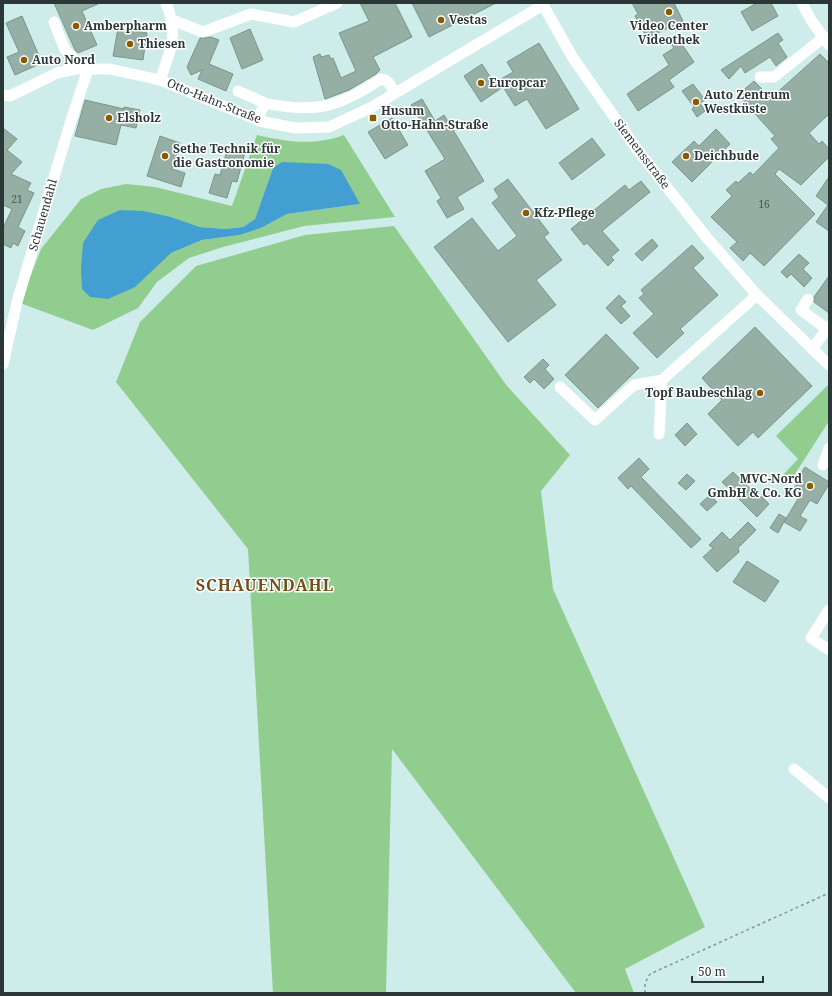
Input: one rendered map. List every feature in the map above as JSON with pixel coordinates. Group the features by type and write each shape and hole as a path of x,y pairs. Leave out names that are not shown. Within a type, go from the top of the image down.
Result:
{"street":[{"path":"160,80 173,41 172,20 166,3"},
{"path":"172,20 203,32 251,14 294,22 337,3"},
{"path":"760,77 774,77 826,41 802,3"},
{"name":"Otto-Hahn-Straße","path":"3,95 10,96 57,73 76,69 133,73 160,80 257,120 296,128 329,127 372,107 543,4"},
{"name":"Siemensstraße","path":"543,4 573,58 636,148 707,238 757,295 829,365"},
{"path":"54,22 65,50 76,61 76,69"},
{"name":"Schauendahl","path":"3,364 20,295 69,127 88,69"},
{"path":"238,91 265,103 284,107 313,109 333,105 356,95 381,79 386,80 390,84 394,93"},
{"path":"257,120 265,103"},
{"path":"560,387 595,420 634,385 662,380 757,295"},
{"path":"808,299 801,310 828,327 812,348"},
{"path":"658,434 662,380"},
{"path":"823,465 829,448"},
{"path":"829,610 811,638 829,650"},
{"path":"794,769 829,798"}],"path":[{"path":"645,993 645,983 650,974 829,893"}],"green space":[{"path":"257,135 279,140 311,142 322,141 344,135 395,217 304,226 223,247 189,258 157,282 138,308 93,330 20,303 41,249 81,199 101,189 126,184 155,187 232,206","holes":["273,168 360,204 287,214 261,228 240,235 202,240 171,253 171,217 200,227 225,229 243,227 255,219"]},
{"path":"394,226 507,386 570,455 541,491 553,589 705,927 625,969 634,993 576,993 392,749 386,993 273,993 248,549 116,382 140,322 196,266 305,235"},
{"path":"829,384 829,421 788,485 781,477 798,459 776,436"}],"water":[{"path":"282,162 328,164 341,170 360,204 287,214 261,228 240,235 202,240 171,253 135,287 108,299 90,297 82,289 81,269 83,243 98,220 120,210 143,211 171,217 200,227 225,229 243,227 255,219 273,168"}],"building":[{"name":"Amberpharm","path":"54,3 100,3 82,11 97,45 78,53 75,50"},
{"path":"360,3 395,3 412,37 373,57 380,70 376,74 349,90 325,99 313,57 320,54 321,57 329,55 331,59 333,58 341,78 356,71 339,33 369,21"},
{"name":"Vestas","path":"412,3 496,3 429,37"},
{"path":"632,3 674,3 683,21 647,38 635,16 638,14"},
{"path":"757,3 771,3 778,16 752,31 741,12"},
{"path":"22,16 42,63 15,75 7,57 19,52 6,23"},
{"name":"Thiesen","path":"118,28 147,33 143,60 113,56"},
{"path":"250,29 263,60 242,69 230,38"},
{"path":"778,33 783,40 778,43 787,57 776,66 770,57 745,73 741,66 729,79 721,70"},
{"path":"211,37 219,40 209,64 233,74 226,91 198,79 202,70 191,75 187,67 200,38"},
{"path":"679,40 694,62 669,80 674,87 638,111 627,94 669,65 663,55 674,48 672,45"},
{"path":"539,43 579,109 546,129 527,99 515,106 503,87 481,102 464,76 482,64 494,83 513,72 507,62"},
{"path":"820,54 829,63 829,114 809,133 819,144 822,141 829,149 829,157 801,185 779,169 775,174 815,214 764,266 750,253 743,261 730,248 737,242 711,217 732,196 726,190 736,181 738,183 750,172 753,175 779,148 771,139 775,136 738,95 754,81 771,98"},
{"name":"Auto Zentrum Westküste","path":"693,84 705,100 700,103 705,111 697,117 692,109 694,107 682,91"},
{"path":"422,99 435,121 444,115 484,181 457,197 464,209 447,218 437,201 441,198 425,171 445,159 411,105"},
{"name":"Elsholz","path":"85,100 124,109 124,107 140,110 136,128 121,125 116,145 75,136"},
{"path":"392,118 408,145 385,159 368,132"},
{"path":"3,128 17,139 7,150 22,162 11,174 31,183 27,190 34,193 18,227 25,231 18,246 13,243 11,248 3,244 3,228 12,209 3,205"},
{"path":"716,129 730,144 692,182 672,162 694,141 699,146"},
{"name":"Sethe Technik für die Gastronomie","path":"160,136 180,143 172,169 185,173 181,187 147,176"},
{"path":"592,138 605,155 572,180 559,163"},
{"path":"228,147 245,152 237,182 232,181 227,198 209,193 215,174 220,175"},
{"path":"829,177 829,231 816,222 828,205 816,196"},
{"path":"508,179 549,233 544,237 562,260 536,280 556,305 508,342 434,247 472,218 498,251 517,236 492,203 499,197 494,189"},
{"path":"641,181 650,192 602,231 619,250 611,257 614,260 608,266 587,243 584,245 571,229 625,185 629,190"},
{"path":"652,239 658,246 642,261 635,254"},
{"path":"692,245 704,258 693,268 718,295 680,329 684,333 657,358 633,333 654,314 639,298 644,294 641,290"},
{"path":"799,254 809,263 803,269 812,278 804,287 791,274 787,278 781,272"},
{"path":"829,276 829,313 814,302 814,297"},
{"path":"619,295 626,302 621,306 630,316 621,324 606,308"},
{"name":"Topf Baubeschlag","path":"755,327 812,386 758,438 753,432 738,446 708,414 722,400 702,378"},
{"path":"606,334 639,368 598,408 565,375"},
{"path":"543,359 549,365 545,369 554,379 544,389 534,379 530,383 524,377"},
{"path":"687,423 697,434 685,446 675,435"},
{"path":"639,458 649,469 641,477 701,539 691,548 631,486 628,489 618,478"},
{"path":"805,467 829,482 829,484 817,504 810,500 800,516 807,520 800,531 784,522 801,494 793,490 803,474 801,473"},
{"path":"733,472 760,498 761,496 769,504 757,517 722,482"},
{"path":"687,474 695,481 686,490 678,483"},
{"path":"710,495 717,502 707,511 700,504"},
{"path":"779,514 786,518 778,533 770,528"},
{"path":"748,522 756,530 738,548 739,552 717,572 703,557 713,548 709,545 722,532 730,540"},
{"path":"747,561 779,581 765,602 733,582"}],"place":[{"name":"Video Center Videothek","path":"669,12"},
{"name":"Vestas","path":"441,20"},
{"name":"Amberpharm","path":"76,26"},
{"name":"Thiesen","path":"130,44"},
{"name":"Auto Nord","path":"24,60"},
{"name":"Europcar","path":"481,83"},
{"name":"Auto Zentrum Westküste","path":"696,102"},
{"name":"Elsholz","path":"109,118"},
{"name":"Husum Otto-Hahn-Straße","path":"373,118"},
{"name":"Sethe Technik für die Gastronomie","path":"165,156"},
{"name":"Deichbude","path":"686,156"},
{"name":"Kfz-Pflege","path":"526,213"},
{"name":"Topf Baubeschlag","path":"760,393"},
{"name":"MVC-Nord GmbH & Co. KG","path":"810,486"}],"district":[{"name":"SCHAUENDAHL","path":"265,585"}]}
